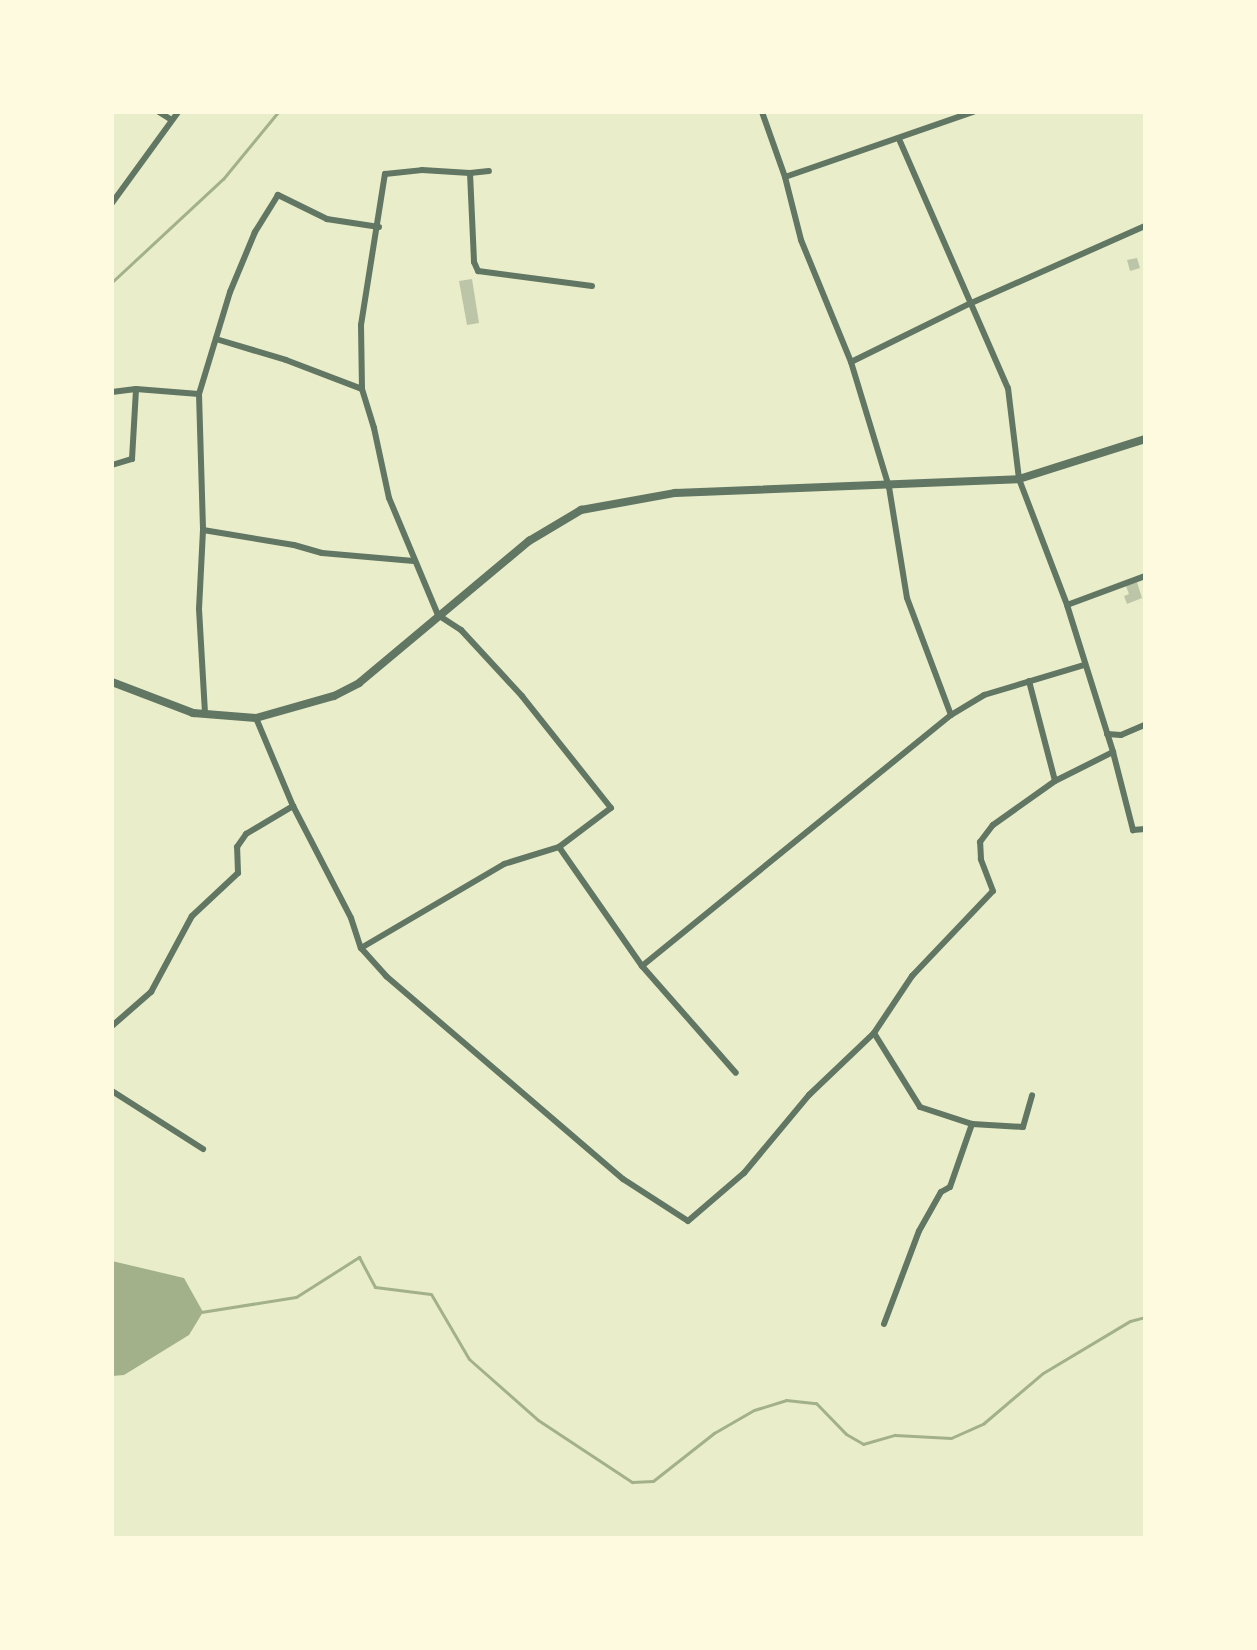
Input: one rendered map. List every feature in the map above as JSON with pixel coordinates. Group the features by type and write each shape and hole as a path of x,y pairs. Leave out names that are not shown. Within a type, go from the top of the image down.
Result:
{"street":[{"path":"159,112 172,120"},
{"path":"112,203 178,112"},
{"path":"762,112 785,177 801,240 851,362 889,487 907,598 951,715"},
{"path":"785,177 973,112"},
{"path":"899,139 1008,388 1019,479 1067,605 1113,752 1133,830 1145,829"},
{"path":"361,948 504,864 559,847 611,808 512,685 461,630 438,615 389,498 362,389 361,325 385,174 422,170 489,171"},
{"path":"470,173 474,262 478,271 592,286"},
{"path":"205,714 199,609 203,530 199,394 246,250 278,195 327,219 379,227"},
{"path":"851,362 969,304 1145,226"},
{"path":"216,339 286,360 362,389"},
{"path":"112,392 136,389 199,394"},
{"path":"112,465 132,459 136,389"},
{"path":"112,682 137,694 205,714 256,718 334,696 359,683 529,541 581,510 675,493 889,487 1019,479 1145,439"},
{"path":"203,530 294,545 322,553 414,561"},
{"path":"1067,605 1145,576"},
{"path":"642,966 951,715 984,695 1084,665"},
{"path":"1029,681 1055,781"},
{"path":"256,718 293,806 351,918 361,948 386,976 623,1179 688,1221 744,1173 809,1095 874,1033 912,976 993,891 981,859 980,842 993,825 1055,781 1113,752"},
{"path":"1107,734 1121,735 1145,725"},
{"path":"112,1026 151,992 192,916 238,873 237,847 246,834 293,806"},
{"path":"559,847 642,966 736,1073"},
{"path":"874,1033 920,1107 972,1124 1023,1127 1032,1095"},
{"path":"112,1091 203,1149"},
{"path":"884,1324 919,1231 941,1192 950,1187 972,1124"}],"shaded area":[{"path":"112,1261 184,1278 203,1312 189,1335 124,1375 112,1376"}],"building":[{"path":"1137,258 1140,268 1130,271 1127,260"},
{"path":"472,279 479,323 467,325 459,281"},
{"path":"1137,582 1142,598 1127,604 1124,596 1129,594 1126,586"}],"waterway":[{"path":"112,282 223,179 278,112"},
{"path":"201,1312 296,1297 359,1257 375,1287 431,1294 469,1359 538,1420 632,1482 653,1481 714,1433 754,1410 786,1400 816,1403 846,1434 863,1444 895,1435 951,1438 984,1423 1043,1373 1130,1321 1145,1317"}]}
